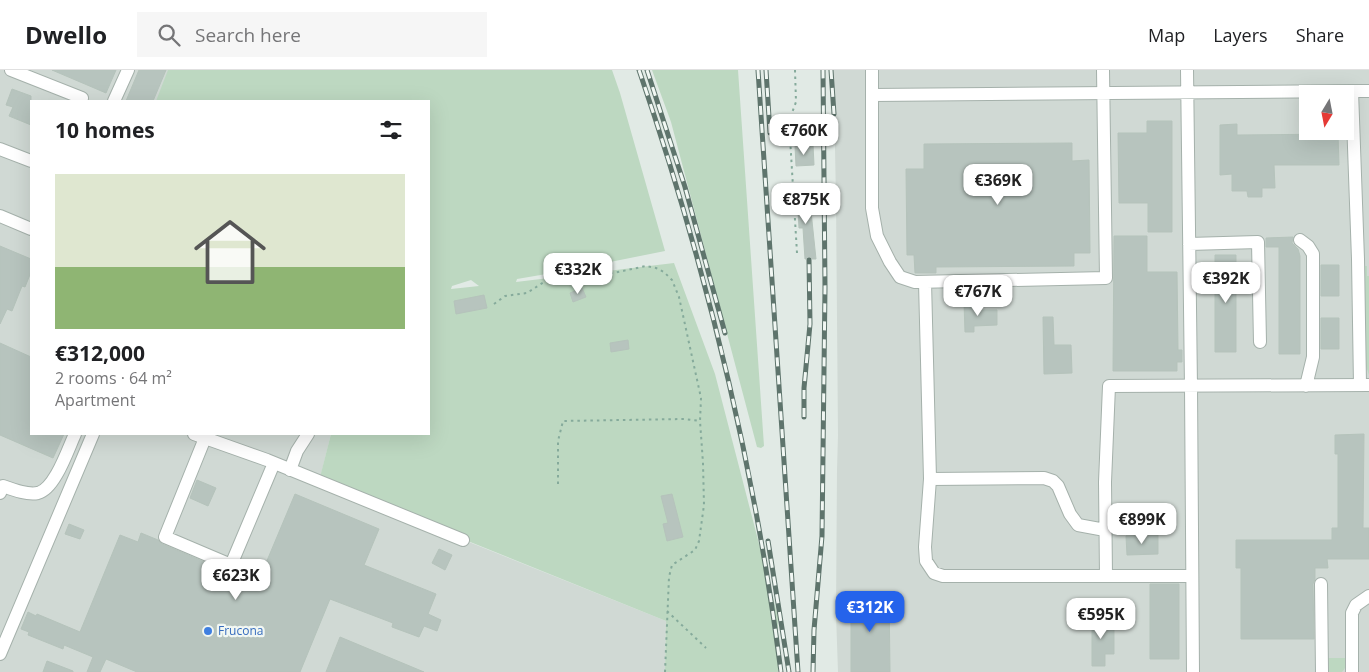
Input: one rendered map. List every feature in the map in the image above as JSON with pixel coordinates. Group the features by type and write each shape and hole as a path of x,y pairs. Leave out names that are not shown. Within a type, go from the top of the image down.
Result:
{"lane":[{"path":"11,70 81,100"},
{"path":"114,100 128,70"},
{"path":"872,70 872,208 877,236 890,262 900,276 915,282 1106,278 1104,70"},
{"path":"1187,70 1193,672"},
{"path":"873,95 1299,91"},
{"path":"1354,91 1369,91"},
{"path":"1106,576 1105,472 1108,386 1364,385 1363,259 1354,122"},
{"path":"0,149 30,161"},
{"path":"0,216 30,229"},
{"path":"1300,240 1308,246 1313,254 1313,357 1306,386"},
{"path":"1189,244 1258,242 1260,342"},
{"path":"925,282 930,479 925,547 926,561 934,573 943,576 1191,576"},
{"path":"0,493 3,486 27,493 38,493 45,490 62,465 75,435"},
{"path":"0,654 93,435"},
{"path":"290,470 297,451 307,435"},
{"path":"274,463 231,565 165,537 200,436 274,463 463,540"},
{"path":"930,479 1044,478 1053,481 1058,486 1070,514 1078,525 1105,530"},
{"path":"1321,584 1322,672"},
{"path":"1352,672 1352,613 1356,605 1369,596"}],"path":[{"path":"795,70 796,102 788,121 797,253"},
{"path":"494,304 505,296 527,293 547,280 604,275 646,266 664,272 672,280 679,297 701,398 700,421 704,463 704,505 700,542 695,550 672,565 669,577 665,672"},
{"path":"558,484 558,441 563,421 684,419 700,421"},
{"path":"667,611 706,648"}],"shaded area":[{"path":"0,70 187,70 174,100 30,100 30,435 331,435 319,482 666,621 665,672 0,672"},
{"path":"831,70 1369,70 1369,672 838,672 836,614 838,435 834,97"}],"green space":[{"path":"168,70 612,70 665,251 517,279 516,282 674,263 715,374 778,617 778,672 665,672 666,621 319,481 331,435 430,435 430,100 156,100","holes":["471,280 479,286 451,289 452,286"]},
{"path":"652,70 738,70 764,446 761,448 757,447 671,122"},
{"path":"1367,266 1367,276 1369,276 1369,375 1366,366 1363,267"},
{"path":"1328,658 1347,658 1342,672 1329,672"}],"building":[{"path":"52,70 116,70 106,93"},
{"path":"139,70 166,70 153,100 126,100"},
{"path":"12,89 31,96 30,125 9,116 13,107 6,105"},
{"path":"1147,121 1172,121 1172,232 1148,232 1148,203 1119,203 1118,133 1147,133"},
{"path":"1237,124 1237,135 1299,134 1299,140 1338,140 1339,165 1274,165 1275,188 1262,188 1262,197 1248,197 1247,191 1232,191 1232,174 1220,175 1220,125"},
{"path":"1072,143 1072,161 1089,160 1090,253 1074,253 1074,266 936,267 936,273 915,273 914,255 907,255 906,169 924,169 924,144"},
{"path":"813,145 814,165 796,166 795,146"},
{"path":"797,194 808,194 816,259 805,259 803,228 799,228"},
{"path":"1114,236 1147,236 1147,272 1177,272 1178,350 1182,350 1182,362 1177,362 1177,371 1113,371"},
{"path":"1293,237 1292,243 1298,249 1300,256 1300,354 1279,354 1279,247 1266,247 1266,238"},
{"path":"0,246 30,259 30,274 25,287 22,286 12,311 7,309 0,324"},
{"path":"1215,255 1236,255 1236,352 1215,352"},
{"path":"1321,265 1339,265 1339,296 1321,296"},
{"path":"582,288 586,297 573,302 570,293"},
{"path":"484,295 487,308 456,314 454,301"},
{"path":"964,302 974,302 974,310 997,310 997,325 974,326 974,332 965,332"},
{"path":"1043,317 1053,317 1054,345 1071,345 1072,373 1044,374"},
{"path":"1321,318 1339,318 1339,349 1321,349"},
{"path":"628,340 629,349 611,352 610,343"},
{"path":"0,343 30,357 30,435 64,435 53,458 0,435"},
{"path":"1364,434 1363,528 1369,528 1369,559 1327,559 1328,568 1315,568 1313,584 1314,639 1241,639 1241,568 1236,568 1236,540 1332,540 1332,528 1338,528 1338,454 1335,454 1335,435"},
{"path":"197,480 216,488 208,506 190,498"},
{"path":"295,494 379,529 364,565 436,594 428,614 441,620 437,631 424,626 419,637 392,627 393,623 330,599 300,672 137,672 106,659 100,672 87,672 93,657 64,645 63,649 28,635 29,632 21,629 28,612 80,632 120,535 138,542 141,533 228,572 234,572 258,582"},
{"path":"672,494 683,537 667,541 663,524 668,523 661,496"},
{"path":"69,524 84,530 80,539 65,534"},
{"path":"1158,535 1158,554 1127,555 1126,536"},
{"path":"439,549 452,555 445,570 432,563"},
{"path":"1150,584 1179,584 1179,659 1150,659"},
{"path":"851,593 889,593 890,672 851,672"},
{"path":"1092,612 1104,612 1104,626 1114,626 1114,654 1105,654 1105,666 1092,666"},
{"path":"340,637 424,672 326,672"},
{"path":"47,661 73,671 73,672 43,672"}],"railway":[{"path":"639,70 686,218 725,368 757,519 781,672"},
{"path":"647,70 685,187 725,333"},
{"path":"758,70 798,672"},
{"path":"766,70 770,133"},
{"path":"813,672 814,630 822,536 825,287 823,70"},
{"path":"831,70 834,114"},
{"path":"804,417 804,388 810,324 809,260"},
{"path":"768,541 789,672"}],"place":[{"name":"Frucona","path":"208,631"}]}
